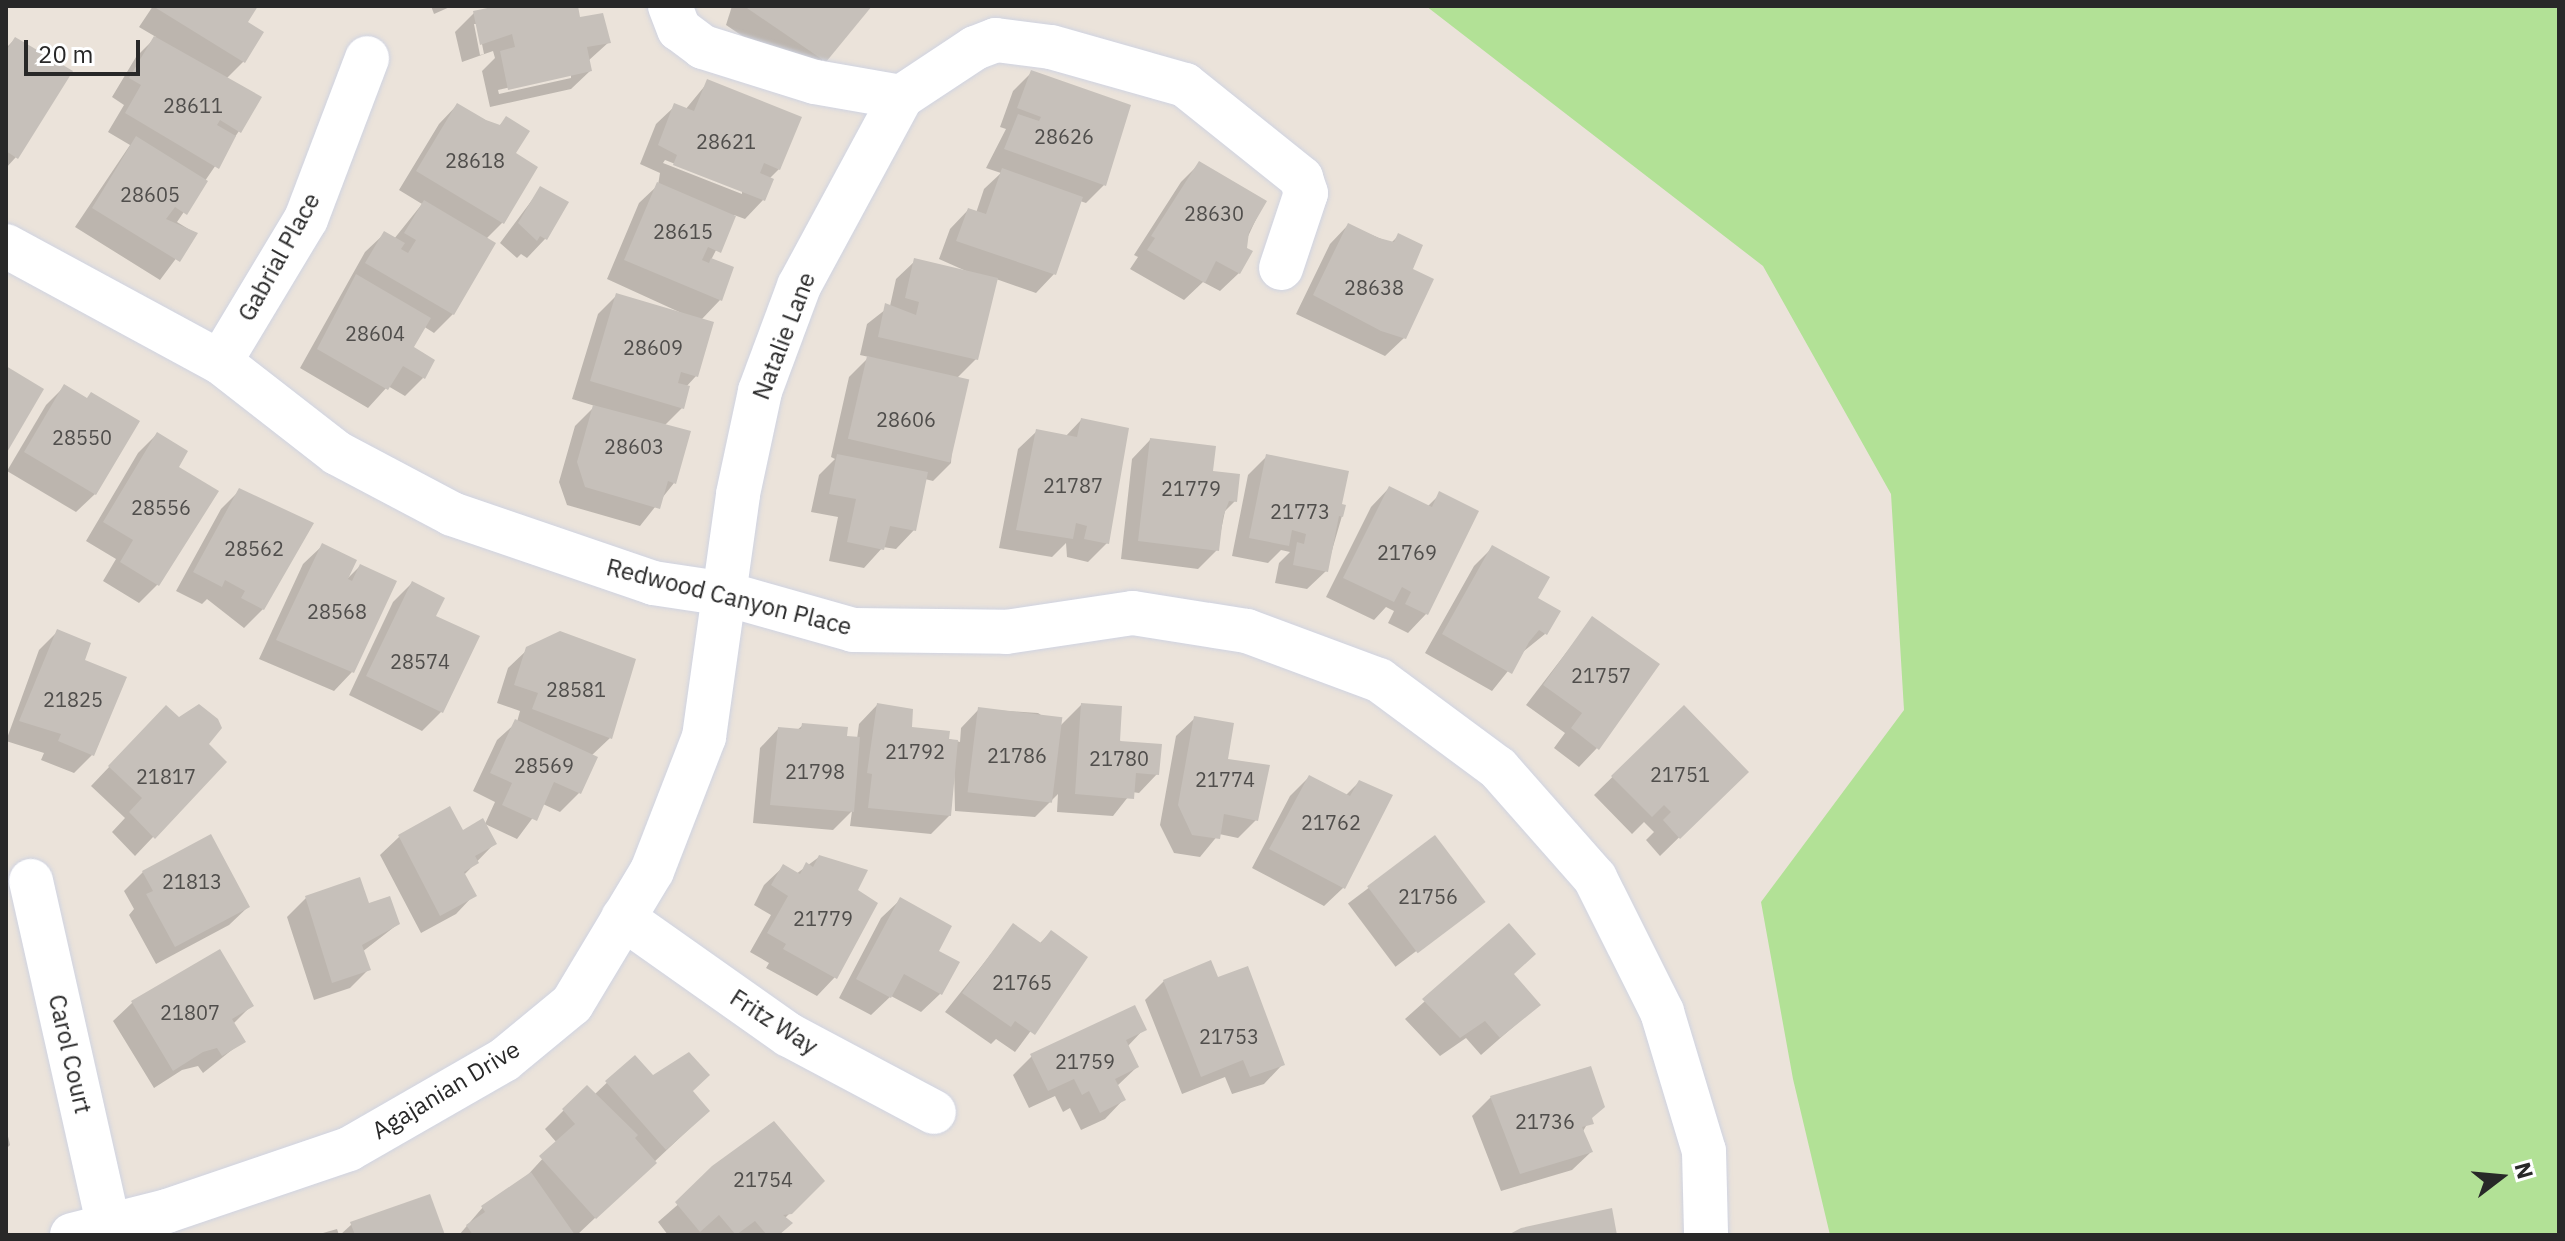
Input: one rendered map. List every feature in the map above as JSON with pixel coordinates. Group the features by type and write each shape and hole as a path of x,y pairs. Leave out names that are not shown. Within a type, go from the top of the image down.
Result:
{"street":[{"path":"670,6 679,29 703,47 815,82 901,97 975,48 996,40 1051,47 1185,85 1301,178 1306,193 1281,268"},
{"name":"Gabrial Place","path":"220,362 306,219 367,58"},
{"name":"Natalie Lane","path":"726,594 738,494 760,391 799,286 901,97"},
{"name":"Redwood Canyon Place","path":"6,246 220,362 337,453 452,514 653,583 726,594 853,630 1006,632 1133,613 1247,631 1379,680 1498,768 1595,878 1662,1012 1704,1151 1706,1235"},
{"name":"Agajanian Drive","path":"91,1230 349,1149 504,1060 572,1004 652,871 704,737 726,594"},
{"name":"Carol Court","path":"31,881 91,1230"},
{"name":"Fritz Way","path":"623,918 789,1035 934,1112"}],"green space":[{"path":"1426,6 2559,6 2559,1235 1830,1235 1793,1079 1761,902 1904,710 1891,494 1763,266"}],"building":[{"path":"258,6 248,22 264,32 245,63 156,8"},
{"path":"497,6 578,6 580,17 603,13 611,43 587,47 592,71 508,90 500,51 515,47 512,34 480,45 473,11"},
{"path":"744,6 872,6 826,62"},
{"path":"154,36 262,97 241,133 220,120 217,125 236,136 219,169 125,113 141,85 129,78"},
{"path":"15,37 73,71 18,159 6,151 6,51"},
{"path":"1031,70 1131,105 1106,186 1004,149 1018,114 1039,121 1041,117 1017,108"},
{"path":"707,79 802,117 780,170 764,163 760,173 774,179 765,201 673,165 677,155 658,145 674,103 694,111"},
{"path":"457,103 486,120 500,125 506,116 530,131 516,153 538,167 504,224 416,171"},
{"path":"136,136 208,181 187,215 175,207 166,219 198,233 180,262 92,208"},
{"path":"1199,161 1267,201 1249,232 1247,248 1253,251 1240,274 1216,261 1205,283 1147,250 1155,238 1151,236"},
{"path":"1002,168 1083,197 1056,275 956,241 968,208 986,214"},
{"path":"657,182 736,216 721,253 708,247 702,260 709,263 711,258 734,267 722,301 624,260"},
{"path":"540,186 569,202 547,240 540,236 537,241 518,223"},
{"path":"424,200 496,243 454,315 365,263 384,231 405,243 401,249 408,253 416,240 404,233"},
{"path":"1348,223 1379,238 1394,242 1398,233 1423,245 1413,269 1434,279 1406,339 1381,331 1313,295"},
{"path":"914,258 998,278 978,360 878,337 885,303 916,315 919,302 905,298"},
{"path":"356,274 431,318 414,347 435,360 425,379 403,366 388,390 317,349"},
{"path":"616,293 714,322 698,377 681,372 678,383 690,386 684,409 590,381"},
{"path":"867,356 969,380 950,462 848,439"},
{"path":"6,366 44,389 6,454"},
{"path":"64,384 87,398 91,392 140,421 96,495 24,452"},
{"path":"593,405 691,431 676,484 668,481 660,509 585,487 577,462"},
{"path":"1081,418 1129,428 1109,544 1084,539 1087,526 1076,523 1073,539 1016,530 1036,429 1077,437"},
{"path":"157,432 188,451 179,467 219,491 159,586 120,562 133,540 103,522"},
{"path":"1150,438 1216,446 1213,471 1240,474 1237,502 1229,501 1223,517 1219,551 1138,541"},
{"path":"837,454 928,472 916,531 890,526 884,550 847,542 856,499 829,494"},
{"path":"1266,454 1349,471 1342,504 1346,505 1343,517 1339,516 1328,572 1293,565 1297,542 1304,544 1306,534 1292,530 1289,546 1249,538"},
{"path":"1389,486 1432,507 1439,491 1479,511 1428,615 1405,604 1411,592 1402,587 1394,602 1343,578"},
{"path":"239,488 314,523 264,610 241,598 245,591 225,580 222,587 193,572"},
{"path":"322,543 357,560 348,579 352,581 360,564 397,581 354,673 276,640"},
{"path":"1492,545 1550,577 1538,598 1561,611 1547,635 1539,630 1529,642 1512,674 1442,634"},
{"path":"412,581 445,598 436,616 480,636 443,713 366,676"},
{"path":"1592,616 1660,664 1599,750 1571,728 1582,713 1543,685"},
{"path":"57,629 91,643 85,660 127,677 94,756 58,741 61,734 19,721"},
{"path":"560,631 636,659 612,739 532,709 538,693 514,685 526,647"},
{"path":"877,703 913,709 912,727 950,731 949,739 958,740 951,816 868,808 872,774 867,773"},
{"path":"1081,703 1122,706 1120,741 1162,744 1159,775 1136,773 1134,799 1075,794"},
{"path":"199,704 218,719 222,728 209,744 227,762 155,839 129,812 142,798 108,766 166,705 179,717"},
{"path":"1684,705 1749,772 1680,839 1663,820 1671,812 1664,805 1652,817 1611,776"},
{"path":"978,707 1062,717 1052,803 968,792"},
{"path":"1194,716 1234,723 1228,759 1270,765 1258,821 1224,814 1220,839 1192,835 1178,805"},
{"path":"515,719 598,757 581,794 554,782 537,821 502,805 512,783 490,773"},
{"path":"802,723 848,727 847,736 860,737 854,812 770,805 778,727 801,729"},
{"path":"1309,775 1350,796 1359,780 1393,795 1345,889 1269,849"},
{"path":"450,806 463,830 483,818 497,844 475,856 479,863 464,872 477,896 440,916 398,835"},
{"path":"211,834 250,907 175,947 146,894 153,891 142,871"},
{"path":"1435,835 1486,902 1418,953 1367,886"},
{"path":"819,855 868,870 858,890 878,903 837,979 783,949 786,944 767,933 788,896 771,885 783,864 800,874 806,862 813,867"},
{"path":"360,877 369,903 390,896 400,924 362,945 371,970 332,983 305,896"},
{"path":"900,897 952,926 939,951 960,962 942,995 904,974 891,998 856,979"},
{"path":"1013,923 1041,943 1051,930 1088,957 1035,1035 1015,1021 1011,1027 962,993"},
{"path":"1509,923 1536,954 1514,974 1541,1005 1500,1038 1485,1021 1460,1038 1422,999"},
{"path":"220,949 254,1006 232,1019 246,1042 222,1056 217,1048 203,1052 173,1071 131,1001"},
{"path":"1211,960 1218,977 1248,966 1285,1065 1250,1077 1243,1060 1201,1077 1163,980"},
{"path":"1135,1005 1147,1030 1126,1040 1139,1067 1115,1079 1126,1100 1100,1113 1089,1091 1082,1095 1074,1079 1048,1091 1030,1054"},
{"path":"689,1052 710,1075 693,1091 710,1111 666,1150 605,1081 635,1055 653,1075"},
{"path":"1591,1066 1605,1107 1592,1118 1594,1124 1582,1127 1593,1152 1520,1174 1490,1096"},
{"path":"587,1085 638,1135 635,1138 657,1163 596,1219 539,1156 575,1124 562,1109"},
{"path":"774,1121 825,1181 792,1214 783,1215 793,1223 779,1235 767,1235 755,1221 736,1235 719,1215 700,1232 675,1202 712,1166"},
{"path":"531,1172 575,1235 473,1235 466,1225 485,1212 481,1206"},
{"path":"430,1194 445,1235 355,1235 350,1222"},
{"path":"1612,1208 1617,1235 1508,1235 1521,1228"}]}
